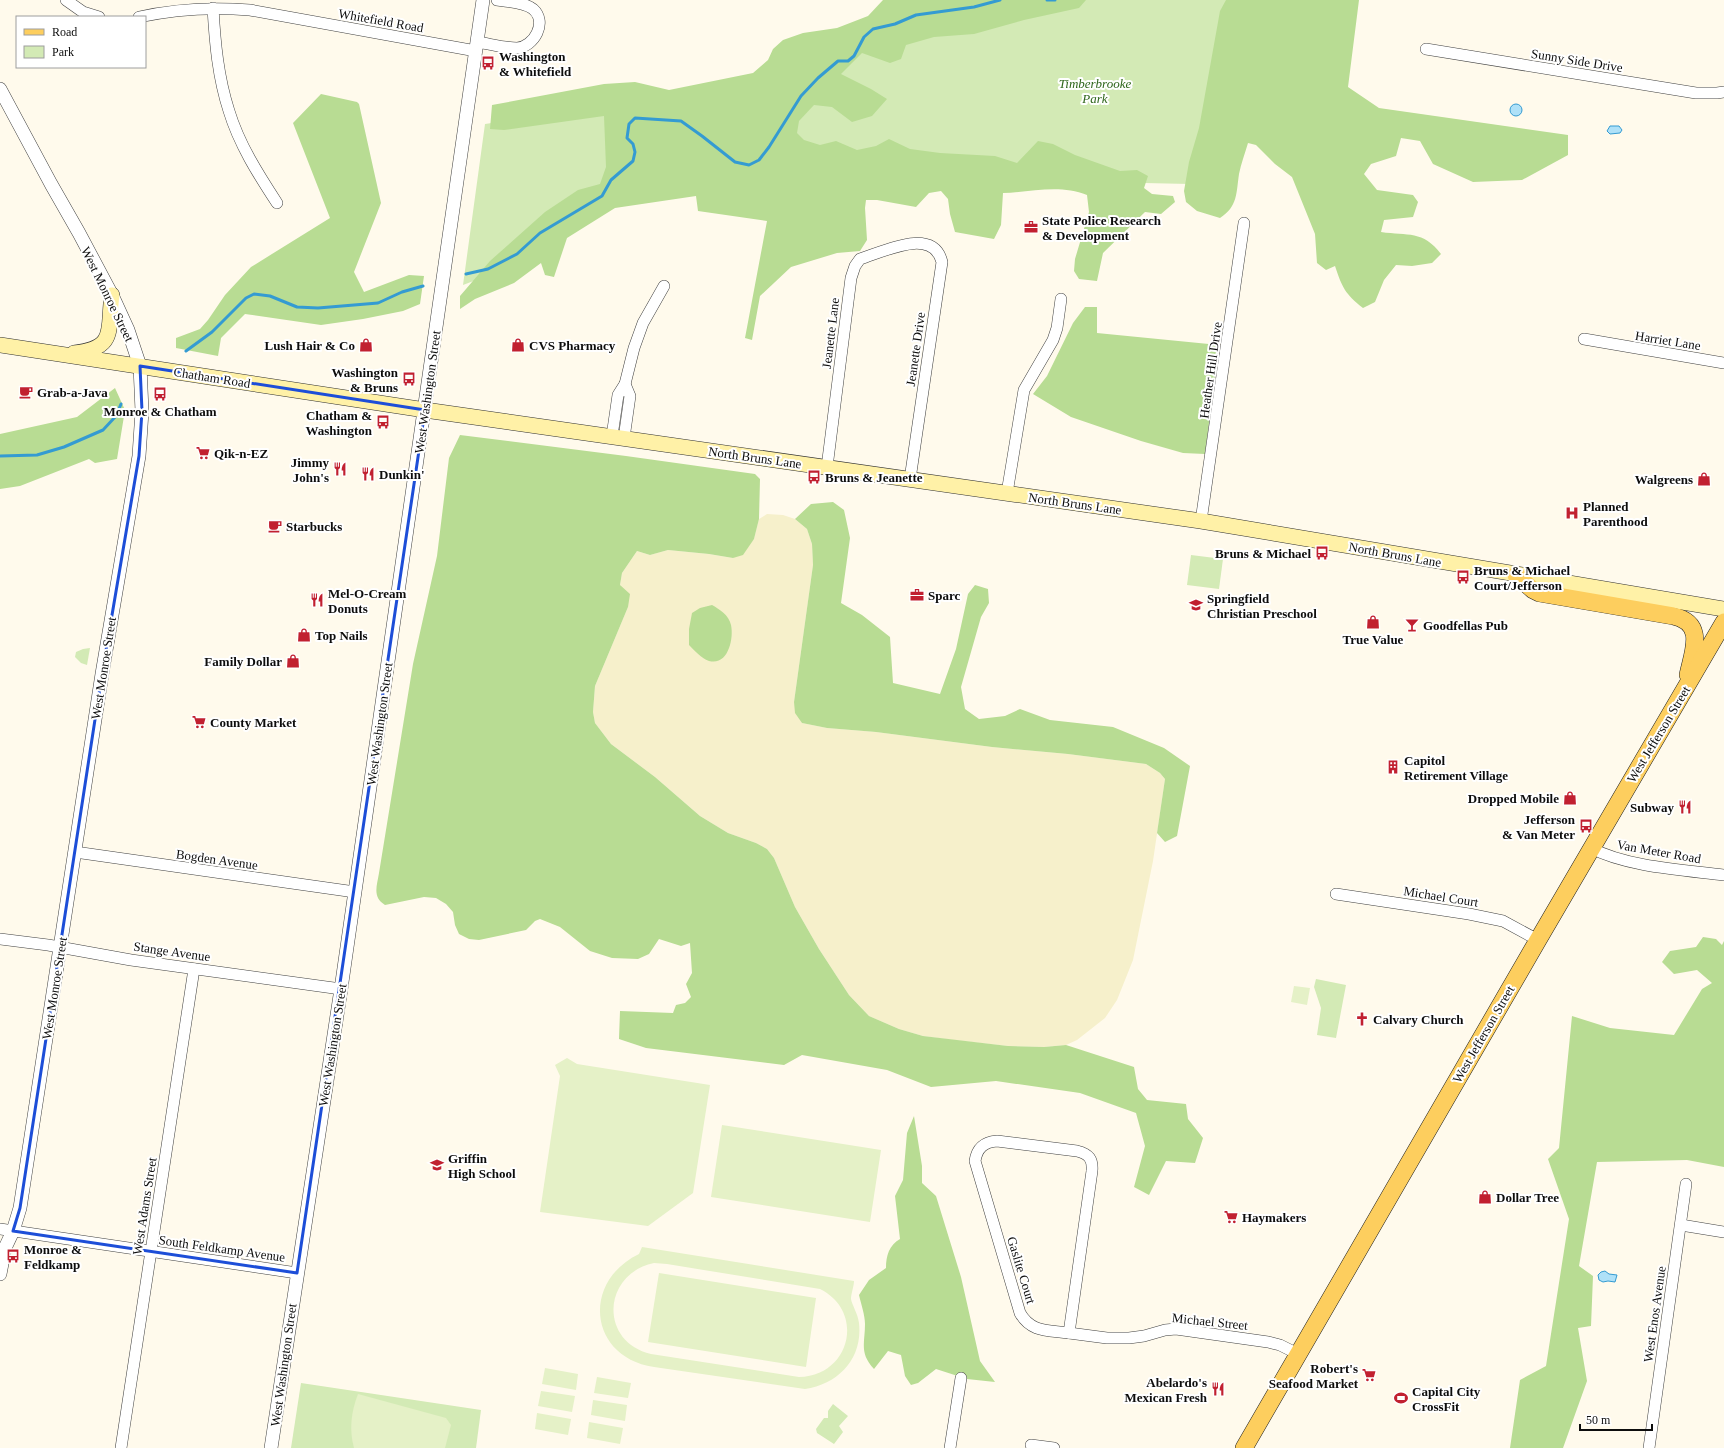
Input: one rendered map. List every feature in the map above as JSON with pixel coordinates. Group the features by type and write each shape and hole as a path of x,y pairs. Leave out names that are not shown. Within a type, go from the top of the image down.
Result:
{"main road":[{"path":"59,354 87,351 103,344 109,334 112,295"},
{"name":"Chatham Road","path":"0,345 424,410"},
{"name":"North Bruns Lane","path":"424,410 1201,521 1724,609"},
{"path":"1516,575 1533,590 1539,593 1673,616 1686,620 1692,627 1695,638 1685,689"},
{"name":"West Jefferson Street","path":"1244,1448 1591,848 1724,622"}],"street":[{"path":"66,0 83,12 96,16"},
{"name":"West Washington Street","path":"271,1448 296,1273 341,989 483,0"},
{"name":"Whitefield Road","path":"146,16 185,10 213,8 250,10 477,47 517,48 531,42 536,37 539,28 538,18 534,10 523,5 497,0"},
{"path":"213,8 218,69 229,111 241,142 277,202"},
{"name":"Sunny Side Drive","path":"1426,49 1696,93 1724,92"},
{"name":"West Monroe Street","path":"0,89 112,295 128,330 140,366 142,411 139,456 108,633 20,1208 13,1231 5,1248 0,1274"},
{"name":"Heather Hill Drive","path":"1201,521 1244,223"},
{"name":"Jeanette Lane","path":"827,467 851,278 855,266 860,259 912,242"},
{"name":"Jeanette Drive","path":"910,479 942,262 940,254 934,248 926,244 912,242"},
{"path":"618,437 618,395 625,384 631,355 637,337 664,286"},
{"path":"1007,493 1024,390 1053,340 1057,328 1061,299"},
{"name":"Harriet Lane","path":"1584,338 1608,344 1724,363"},
{"name":"Van Meter Road","path":"1591,848 1604,855 1660,868 1724,875"},
{"name":"Bogden Avenue","path":"75,852 355,892"},
{"name":"Michael Court","path":"1336,894 1469,914 1503,921 1538,940"},
{"name":"Stange Avenue","path":"0,939 48,945 194,969 341,989"},
{"name":"West Adams Street","path":"121,1448 194,969"},
{"name":"Gaslite Court","path":"997,1142 1077,1151 1089,1156 1092,1161 1092,1171 1069,1333 1034,1327 1028,1324 1020,1312 975,1161 979,1149 986,1143 997,1142"},
{"name":"West Enos Avenue","path":"1649,1448 1686,1184"},
{"path":"1681,1225 1724,1232"},
{"name":"South Feldkamp Avenue","path":"0,1229 296,1273"},
{"name":"Michael Street","path":"1069,1333 1107,1338 1129,1338 1144,1336 1165,1330 1193,1330 1268,1342 1280,1345 1298,1354"},
{"path":"950,1448 961,1378"},
{"path":"1031,1445 1054,1448"}],"highlighted area":[{"path":"140,366 425,410 297,1273 13,1231 20,1208 102,674 139,456 142,411"}],"shaded area":[{"path":"767,514 783,515 795,519 807,529 812,544 813,565 794,702 802,723 827,728 876,732 992,747 1068,754 1146,764 1160,773 1165,779 1153,861 1133,960 1117,1000 1105,1018 1077,1040 1066,1045 1044,1047 1008,1046 953,1040 923,1036 899,1029 869,1016 849,995 819,949 795,907 774,858 767,849 756,843 728,833 700,816 655,777 611,744 595,723 593,712 595,686 628,607 620,585 622,573 637,551 650,555 668,550 733,558 754,539 759,519"}],"green space":[{"path":"883,0 1086,0 1079,8 1024,20 974,34 934,37 906,45 901,59 890,63 862,53 841,74 887,99 872,116 852,122 832,107 814,105 799,121 797,133 804,140 820,145 836,141 857,150 876,146 889,139 910,149 940,153 995,156 1017,163 1038,141 1053,144 1075,155 1120,171 1137,170 1148,176 1144,188 1152,194 1173,196 1175,202 1161,214 1145,212 1103,253 1097,281 1079,279 1074,271 1075,259 1089,212 1087,195 1056,189 1003,193 1001,225 994,239 955,232 948,199 941,191 929,193 916,207 877,200 866,200 867,240 860,251 837,253 791,267 760,296 752,340 745,338 767,221 698,211 696,196 615,208 567,238 554,277 545,275 541,263 514,283 475,299 460,309 460,296 490,261 545,212 578,190 600,184 606,167 604,116 504,130 490,129 492,105 604,84 635,82 669,90 753,73 768,60 773,49 783,40 803,33 837,28 868,16"},
{"name":"Timberbrooke Park","path":"1076,0 1237,0 1190,184 784,175 624,192 492,274 463,285 485,124 754,83 853,40"},
{"path":"1226,0 1359,0 1348,87 1379,108 1568,135 1568,155 1522,180 1473,182 1433,164 1420,141 1401,138 1396,156 1371,164 1364,174 1377,190 1413,195 1418,202 1413,217 1384,220 1381,232 1407,234 1421,238 1428,241 1441,254 1432,263 1412,266 1396,265 1384,280 1375,302 1363,308 1345,290 1335,266 1326,270 1317,263 1315,234 1292,177 1275,164 1256,145 1248,143 1240,170 1235,199 1230,209 1220,218 1197,211 1186,202 1184,191 1189,162 1199,128 1220,11"},
{"path":"321,94 357,102 359,104 381,203 354,272 364,292 409,275 424,276 420,304 403,311 321,325 245,314 221,338 218,356 176,348 176,338 200,329 225,295 251,267 330,218 293,123"},
{"path":"1085,307 1097,307 1097,333 1219,345 1205,454 1183,453 1141,441 1071,417 1033,394 1047,376 1073,323"},
{"path":"115,388 125,410 117,459 95,463 89,459 20,486 0,489 0,434 77,417"},
{"path":"460,435 755,474 760,479 759,519 754,539 743,555 733,558 668,550 650,555 637,551 622,573 620,585 630,594 628,607 595,686 593,712 595,723 611,744 655,777 700,816 728,833 756,843 767,849 774,858 795,907 819,949 849,995 869,1016 899,1029 923,1036 1008,1046 1044,1047 1066,1045 1134,1067 1138,1089 1147,1100 1186,1104 1188,1119 1203,1138 1195,1163 1166,1161 1149,1195 1134,1187 1145,1146 1136,1113 1080,1093 996,1081 931,1087 887,1070 802,1055 784,1065 646,1048 619,1039 620,1011 673,1013 676,1005 685,1003 691,997 686,984 692,973 690,943 681,946 659,939 649,954 638,959 612,958 590,951 560,927 540,919 535,921 526,930 479,940 469,939 459,934 455,925 453,912 446,904 436,898 424,897 385,905 381,902 376,891 413,664 437,556 449,458"},
{"path":"833,502 844,510 850,538 841,603 862,615 890,637 893,683 940,694 956,649 968,594 975,585 988,589 989,603 981,617 961,687 965,709 979,719 1005,716 1020,709 1050,720 1113,727 1164,748 1190,766 1177,836 1165,842 1157,833 1165,779 1160,773 1146,764 1068,754 992,747 876,732 827,728 802,723 795,713 794,702 813,565 812,544 807,529 795,519 811,504"},
{"path":"1191,555 1223,559 1219,589 1187,585"},
{"path":"712,605 726,615 730,621 732,631 732,637 728,650 721,659 716,661 709,661 703,658 689,645 689,629 692,613 700,608"},
{"path":"90,648 87,665 81,663 75,657 76,652"},
{"path":"1703,937 1716,939 1722,945 1724,941 1724,1167 1687,1160 1597,1162 1579,1266 1593,1276 1591,1326 1578,1328 1587,1381 1563,1448 1510,1448 1520,1380 1546,1366 1569,1219 1548,1159 1559,1148 1572,1016 1610,1028 1674,1035 1702,989 1712,983 1697,970 1674,974 1662,962 1670,951 1696,947"},
{"path":"1316,979 1346,985 1336,1038 1317,1035 1321,1008 1314,987"},
{"path":"1294,986 1310,988 1307,1005 1291,1002"},
{"path":"567,1058 577,1064 710,1085 693,1193 648,1226 540,1212 560,1076 555,1065"},
{"path":"914,1116 922,1166 922,1183 936,1196 961,1277 980,1361 995,1382 967,1379 936,1369 918,1383 911,1385 905,1376 901,1355 888,1351 874,1369 866,1358 864,1348 865,1321 859,1295 869,1280 886,1268 889,1251 893,1244 900,1239 895,1196 903,1180 907,1133"},
{"path":"722,1125 881,1150 870,1222 711,1197"},
{"path":"642,1247 854,1281 851,1299 859,1323 859,1336 853,1358 838,1375 828,1382 805,1389 654,1367 632,1360 616,1349 605,1334 600,1317 601,1299 608,1282 620,1266 639,1254","holes":["654,1263 820,1289 834,1299 843,1312 847,1327 846,1341 840,1355 830,1366 816,1374 799,1377 651,1354 634,1347 622,1336 615,1323 614,1308 616,1293 624,1280 637,1270"]},
{"path":"659,1273 816,1298 806,1367 648,1342"},
{"path":"545,1368 578,1374 576,1390 542,1384"},
{"path":"597,1377 631,1383 628,1398 594,1393"},
{"path":"301,1383 481,1410 476,1448 291,1448"},
{"path":"541,1391 575,1396 572,1412 538,1406"},
{"path":"358,1394 446,1418 451,1425 445,1448 354,1448 352,1441 352,1421"},
{"path":"593,1400 627,1405 625,1421 591,1415"},
{"path":"833,1404 848,1416 839,1426 843,1432 834,1444 817,1433 816,1429 824,1418 828,1418 828,1411"},
{"path":"537,1413 571,1419 568,1435 535,1429"},
{"path":"589,1422 623,1428 620,1444 587,1438"}],"water":[{"path":"1516,104 1520,106 1522,110 1520,114 1516,116 1512,114 1510,110 1512,106"},
{"path":"1610,126 1619,126 1622,130 1620,133 1610,134 1607,131"},
{"path":"1605,1271 1609,1274 1617,1275 1615,1282 1603,1282 1599,1280 1598,1275"}],"waterway":[{"path":"466,274 488,269 517,254 540,233 602,196 611,180 633,161 635,152 633,144 627,138 629,124 635,118 681,121 735,162 749,165 759,160 769,147 801,96 818,78 838,61 848,61 854,56 864,37 873,29 895,24 916,15 974,7 1000,0"},
{"path":"1047,0 1055,0"},
{"path":"186,351 212,332 246,298 254,294 270,296 297,307 318,308 378,303 402,292 423,286"},
{"path":"0,456 37,455 64,447 103,430 116,416 121,404"}],"place":[{"name":"Washington & Whitefield","path":"488,63"},
{"name":"State Police Research & Development","path":"1031,227"},
{"name":"Lush Hair & Co","path":"366,345"},
{"name":"CVS Pharmacy","path":"518,345"},
{"name":"Washington & Bruns","path":"409,379"},
{"name":"Grab-a-Java","path":"26,392"},
{"name":"Monroe & Chatham","path":"160,394"},
{"name":"Chatham & Washington","path":"383,422"},
{"name":"Qik-n-EZ","path":"203,453"},
{"name":"Jimmy John's","path":"340,469"},
{"name":"Dunkin'","path":"368,474"},
{"name":"Bruns & Jeanette","path":"814,477"},
{"name":"Walgreens","path":"1704,479"},
{"name":"Planned Parenthood","path":"1572,513"},
{"name":"Starbucks","path":"275,526"},
{"name":"Bruns & Michael","path":"1322,553"},
{"name":"Bruns & Michael Court/Jefferson","path":"1463,577"},
{"name":"Sparc","path":"917,595"},
{"name":"Mel-O-Cream Donuts","path":"317,600"},
{"name":"Springfield Christian Preschool","path":"1196,605"},
{"name":"True Value","path":"1373,622"},
{"name":"Goodfellas Pub","path":"1412,625"},
{"name":"Top Nails","path":"304,635"},
{"name":"Family Dollar","path":"293,661"},
{"name":"County Market","path":"199,722"},
{"name":"Capitol Retirement Village","path":"1393,767"},
{"name":"Dropped Mobile","path":"1570,798"},
{"name":"Subway","path":"1685,807"},
{"name":"Jefferson & Van Meter","path":"1586,826"},
{"name":"Calvary Church","path":"1362,1019"},
{"name":"Griffin High School","path":"437,1165"},
{"name":"Dollar Tree","path":"1485,1197"},
{"name":"Haymakers","path":"1231,1217"},
{"name":"Monroe & Feldkamp","path":"13,1256"},
{"name":"Robert's Seafood Market","path":"1369,1375"},
{"name":"Abelardo's Mexican Fresh","path":"1218,1389"},
{"name":"Capital City CrossFit","path":"1401,1398"}]}
